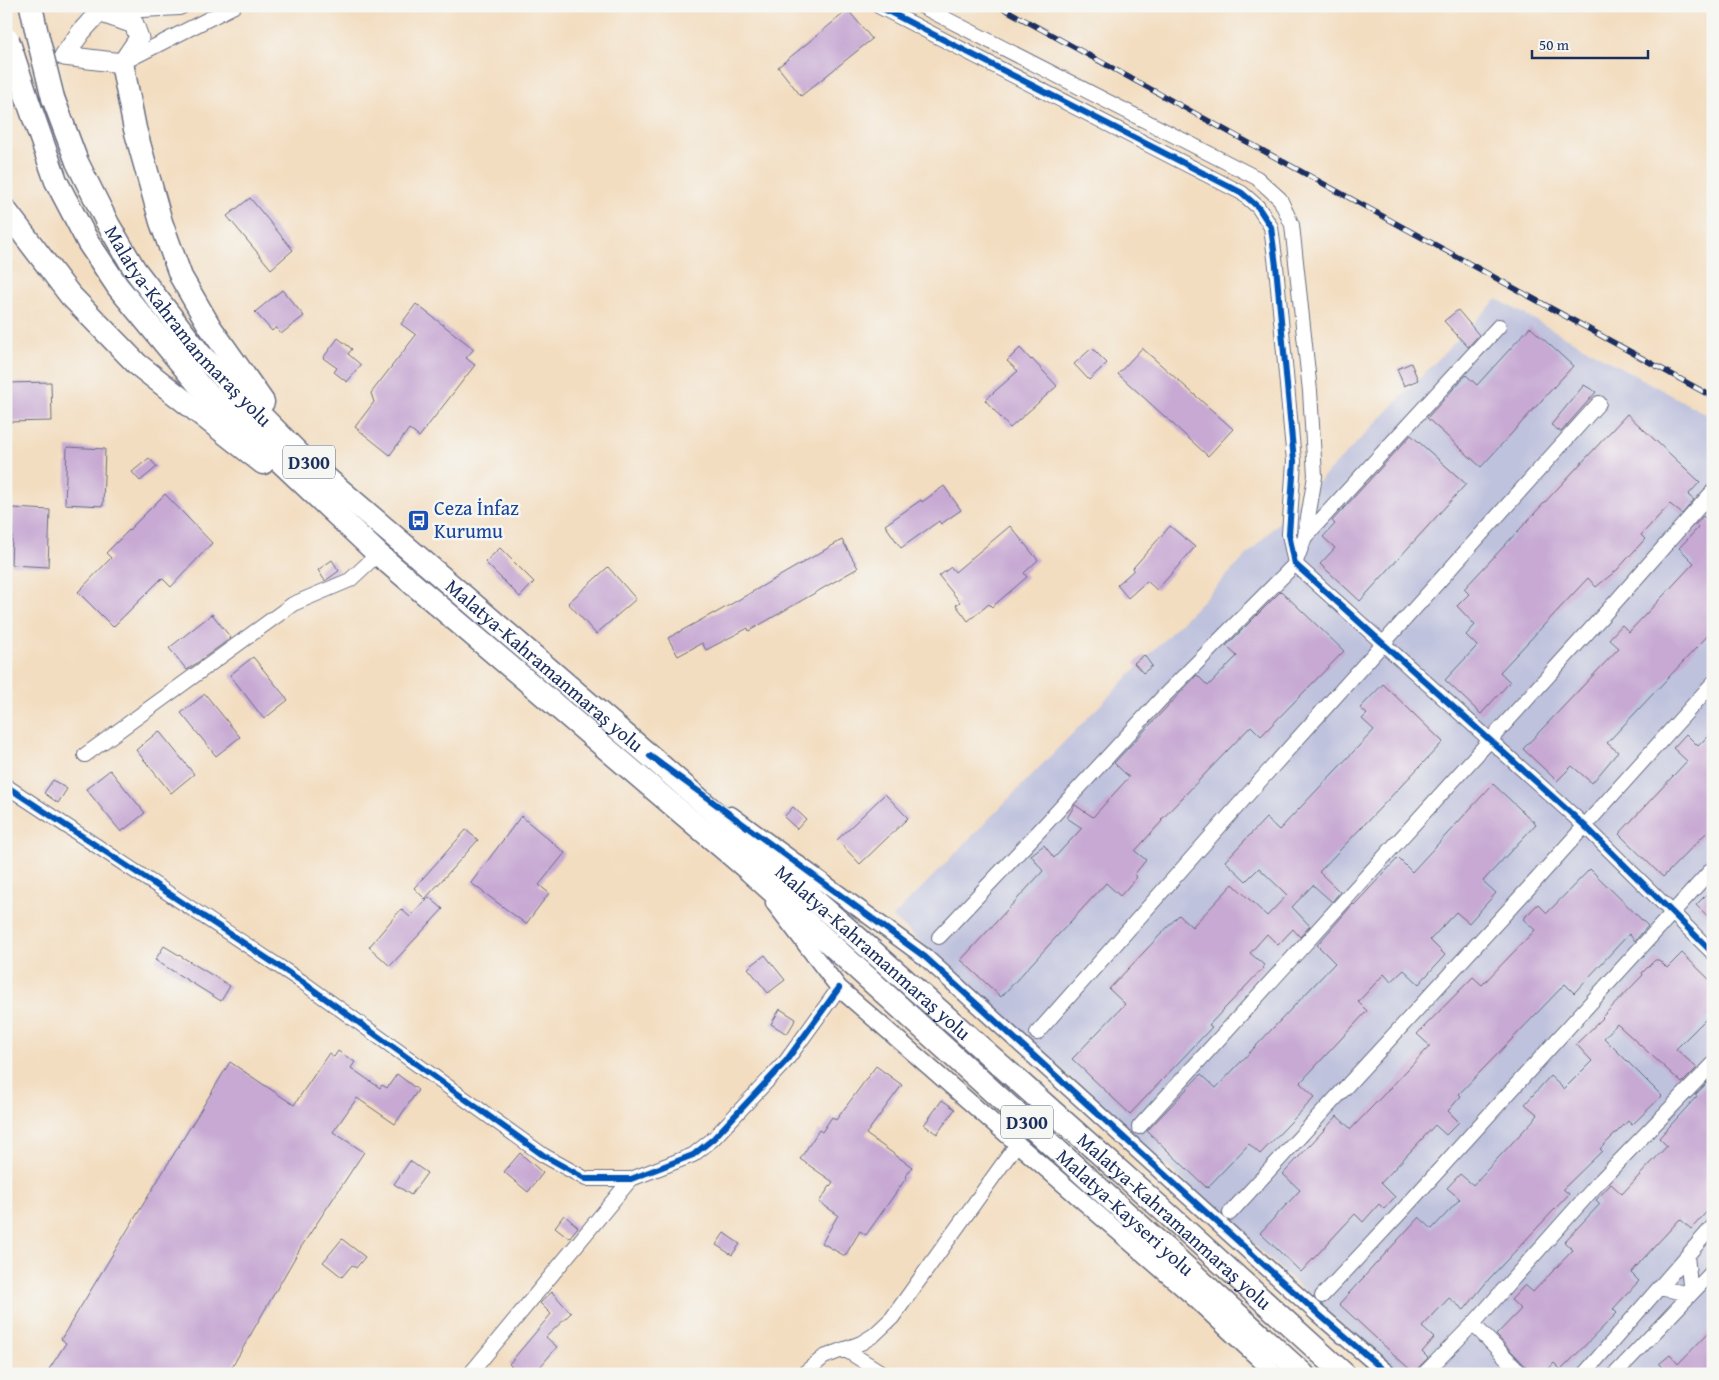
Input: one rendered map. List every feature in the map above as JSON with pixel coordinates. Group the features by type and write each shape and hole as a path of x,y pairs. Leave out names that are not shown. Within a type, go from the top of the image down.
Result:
{"highway":[{"name":"Malatya-Kahramanmaraş yolu","path":"31,6 54,98 77,162 108,224 135,270 200,354 303,458 650,756 1155,1202 1344,1374"},
{"name":"Malatya-Kayseri yolu","path":"7,36 56,181 88,242 118,287 198,384 378,554 750,871 1303,1374"},
{"path":"122,63 135,129 161,222 181,277 210,327 303,458"},
{"path":"6,211 70,295 137,364 378,554"}],"main road":[{"path":"98,9 134,24 140,38 122,63 64,56 98,9"}],"street":[{"path":"98,9 179,8 182,6"},
{"path":"122,63 234,6"},
{"path":"878,6 1242,194 1258,207 1271,227 1276,266 1294,461 1290,534 1294,564 1585,826 1713,953"},
{"path":"922,6 1257,178 1280,199 1292,226 1310,391 1315,476 1305,536 1294,564 1161,699 939,937"},
{"path":"1305,536 1499,326"},
{"path":"1037,1033 1599,403"},
{"path":"1139,1127 1490,741 1713,492"},
{"path":"85,756 293,604 350,580 378,554"},
{"path":"1230,1213 1585,826 1713,683"},
{"path":"650,756 925,957 1316,1312 1388,1374"},
{"path":"6,786 301,981 543,1155 586,1178 631,1179 693,1155 713,1139 786,1061 839,988"},
{"path":"1322,1296 1413,1199 1713,868"},
{"path":"750,871 839,988 1194,1298 1275,1374"},
{"path":"1424,1374 1473,1324 1600,1181 1713,1064"},
{"path":"804,1374 824,1357 861,1343 874,1335 892,1318 1017,1144"},
{"path":"470,1374 631,1179"},
{"path":"1584,1374 1713,1226"},
{"path":"1687,1256 1691,1294"},
{"path":"1615,1374 1713,1271"},
{"path":"1658,1288 1691,1294"},
{"path":"1473,1324 1522,1374"},
{"path":"844,1349 884,1374"}],"shaded area":[{"path":"1497,299 1713,418 1713,1374 1396,1374 893,917"}],"building":[{"path":"848,10 872,39 801,96 778,67"},
{"path":"250,198 293,250 271,269 227,216"},
{"path":"282,290 304,316 281,334 276,327 272,331 255,312"},
{"path":"416,304 474,349 466,358 475,365 419,437 409,429 390,455 355,427 374,402 371,393 416,335 401,324"},
{"path":"1458,310 1479,335 1468,347 1444,321"},
{"path":"1530,327 1573,366 1481,467 1427,418 1466,375 1477,385"},
{"path":"338,338 352,349 348,354 361,365 347,382 334,372 337,368 323,358"},
{"path":"1020,348 1057,386 1010,428 985,400 1018,371 1007,361"},
{"path":"1092,348 1107,363 1089,380 1074,364"},
{"path":"1142,348 1233,429 1208,456 1118,374"},
{"path":"1411,363 1418,380 1404,386 1397,369"},
{"path":"51,382 52,421 6,422 6,383"},
{"path":"1584,385 1596,392 1561,432 1551,425"},
{"path":"1627,414 1700,482 1688,495 1694,500 1682,514 1670,504 1641,535 1645,539 1617,570 1596,587 1588,578 1500,672 1510,682 1481,714 1445,680 1477,646 1466,635 1475,625 1457,606 1469,594 1464,589"},
{"path":"1411,435 1466,484 1360,601 1320,564 1335,548 1323,537 1335,524 1332,521"},
{"path":"67,447 105,449 103,506 65,504"},
{"path":"149,458 157,467 140,481 132,472"},
{"path":"944,486 961,510 941,524 939,521 901,548 885,525"},
{"path":"165,494 212,543 171,587 162,578 113,627 78,592 111,558 106,553"},
{"path":"13,508 50,510 48,567 11,565"},
{"path":"1703,516 1713,525 1713,630 1607,743 1618,752 1592,783 1572,766 1557,781 1523,749 1619,648 1609,639 1622,625 1629,632 1694,563 1679,548 1698,528 1695,525"},
{"path":"1010,526 1038,560 1024,573 1027,577 992,607 989,604 968,621 956,605 960,602 939,576 951,567 955,572"},
{"path":"1170,526 1195,547 1157,590 1147,581 1128,598 1117,585 1134,570 1133,568"},
{"path":"842,540 858,568 749,631 748,628 706,650 702,643 678,656 668,638 714,614"},
{"path":"500,548 534,582 520,597 485,562"},
{"path":"332,560 339,571 325,581 318,570"},
{"path":"608,567 636,599 596,634 568,603"},
{"path":"1281,591 1344,651 1261,736 1251,726 1161,820 1135,851 1146,860 1134,875 1137,877 1120,896 1106,883 1001,997 961,960 1043,871 1031,855 1044,845 1054,858 1082,828 1067,818 1075,805 1093,817 1129,777 1114,763 1197,675 1208,686 1237,656 1226,646"},
{"path":"212,614 231,638 187,670 169,648"},
{"path":"1144,655 1152,666 1143,673 1134,663"},
{"path":"253,657 288,700 264,719 230,675"},
{"path":"1383,684 1443,742 1319,872 1340,892 1332,902 1313,885 1292,907 1310,926 1300,937 1293,929 1278,945 1267,934 1250,953 1265,966 1209,1025 1212,1027 1130,1114 1072,1059 1125,1004 1109,989 1179,915 1192,927 1233,884 1267,916 1287,895 1259,868 1246,881 1225,861 1266,818 1279,830 1374,730 1362,719 1367,714 1360,708"},
{"path":"205,694 240,737 216,756 181,713"},
{"path":"159,731 194,774 171,793 136,750"},
{"path":"1713,731 1713,826 1663,877 1619,834 1687,761 1673,748 1686,734 1698,746"},
{"path":"110,770 145,813 121,832 86,789"},
{"path":"53,780 67,789 58,803 44,793"},
{"path":"1493,784 1536,824 1483,881 1496,893 1469,923 1456,912 1430,940 1445,955 1419,984 1404,970 1391,982 1384,974 1358,1002 1367,1011 1300,1083 1315,1097 1260,1154 1249,1144 1207,1188 1147,1131 1201,1074 1216,1088 1335,963 1317,945 1353,904 1398,858 1412,872"},
{"path":"885,794 908,818 860,864 837,840"},
{"path":"793,807 806,819 797,829 784,817"},
{"path":"521,816 565,853 539,885 549,893 526,924 471,883"},
{"path":"466,830 478,840 425,899 414,888"},
{"path":"1590,869 1648,926 1635,941 1629,934 1574,993 1565,984 1459,1094 1461,1096 1448,1111 1459,1122 1446,1135 1435,1125 1381,1183 1395,1197 1384,1209 1379,1204 1363,1222 1355,1214 1301,1272 1260,1233 1300,1190 1283,1174 1337,1116 1351,1129 1429,1047 1417,1034 1473,977 1482,985 1535,930 1523,919 1538,904 1547,913"},
{"path":"1713,888 1713,921 1696,905"},
{"path":"429,897 443,909 390,966 369,947 401,909 410,917"},
{"path":"164,946 230,986 221,1001 155,960"},
{"path":"1682,953 1713,983 1713,1012 1676,1049 1697,1068 1682,1083 1617,1024 1604,1038 1662,1096 1632,1125 1628,1121 1600,1149 1602,1151 1563,1189 1569,1194 1489,1279 1464,1310 1449,1298 1422,1327 1434,1338 1422,1352 1428,1358 1415,1374 1339,1304 1419,1217 1432,1229 1460,1199 1447,1188 1460,1174 1473,1185 1538,1115 1525,1104 1550,1076 1564,1089 1592,1061 1576,1044 1643,975 1642,973 1655,960 1659,960 1667,968"},
{"path":"765,955 785,980 768,993 748,968"},
{"path":"780,1009 796,1019 787,1034 771,1024"},
{"path":"338,1051 355,1062 351,1068 380,1088 382,1085 387,1088 397,1074 418,1090 395,1124 357,1098 333,1132 364,1152 301,1247 228,1374 46,1374 66,1343 61,1339 230,1062 294,1105 329,1053 334,1057"},
{"path":"876,1066 902,1085 866,1134 912,1167 866,1235 860,1231 845,1256 822,1243 838,1215 819,1202 833,1182 800,1159 819,1130 822,1132 832,1117 836,1120"},
{"path":"1708,1082 1713,1087 1713,1205 1691,1229 1680,1219 1642,1260 1631,1273 1639,1281 1613,1309 1617,1313 1561,1370 1554,1363 1544,1374 1533,1374 1496,1335 1521,1309 1511,1300 1525,1285 1533,1292 1573,1250 1564,1242 1600,1204 1596,1200 1611,1184 1622,1194 1667,1146 1659,1138"},
{"path":"942,1100 955,1109 937,1134 924,1125"},
{"path":"520,1153 543,1173 528,1192 504,1172"},
{"path":"410,1161 427,1173 411,1195 394,1184"},
{"path":"564,1215 578,1227 569,1238 555,1227"},
{"path":"724,1233 740,1244 732,1255 716,1245"},
{"path":"342,1239 365,1257 356,1268 352,1265 342,1277 323,1262"},
{"path":"552,1292 571,1313 546,1337 557,1347 534,1374 521,1374 509,1364 551,1314 540,1303"},
{"path":"1713,1328 1713,1374 1667,1374 1659,1364 1670,1355 1678,1364"}],"railway":[{"path":"999,6 1713,397"}],"cycle path":[{"path":"878,6 1242,193 1258,207 1271,227 1276,266 1294,461 1289,534 1295,564 1585,826 1713,953"},
{"path":"650,756 925,957 1316,1312 1388,1374"},
{"path":"6,786 301,981 543,1155 586,1179 631,1179 693,1155 713,1139 786,1061 839,988"}],"place":[{"name":"Ceza İnfaz Kurumu","path":"418,520"}]}
